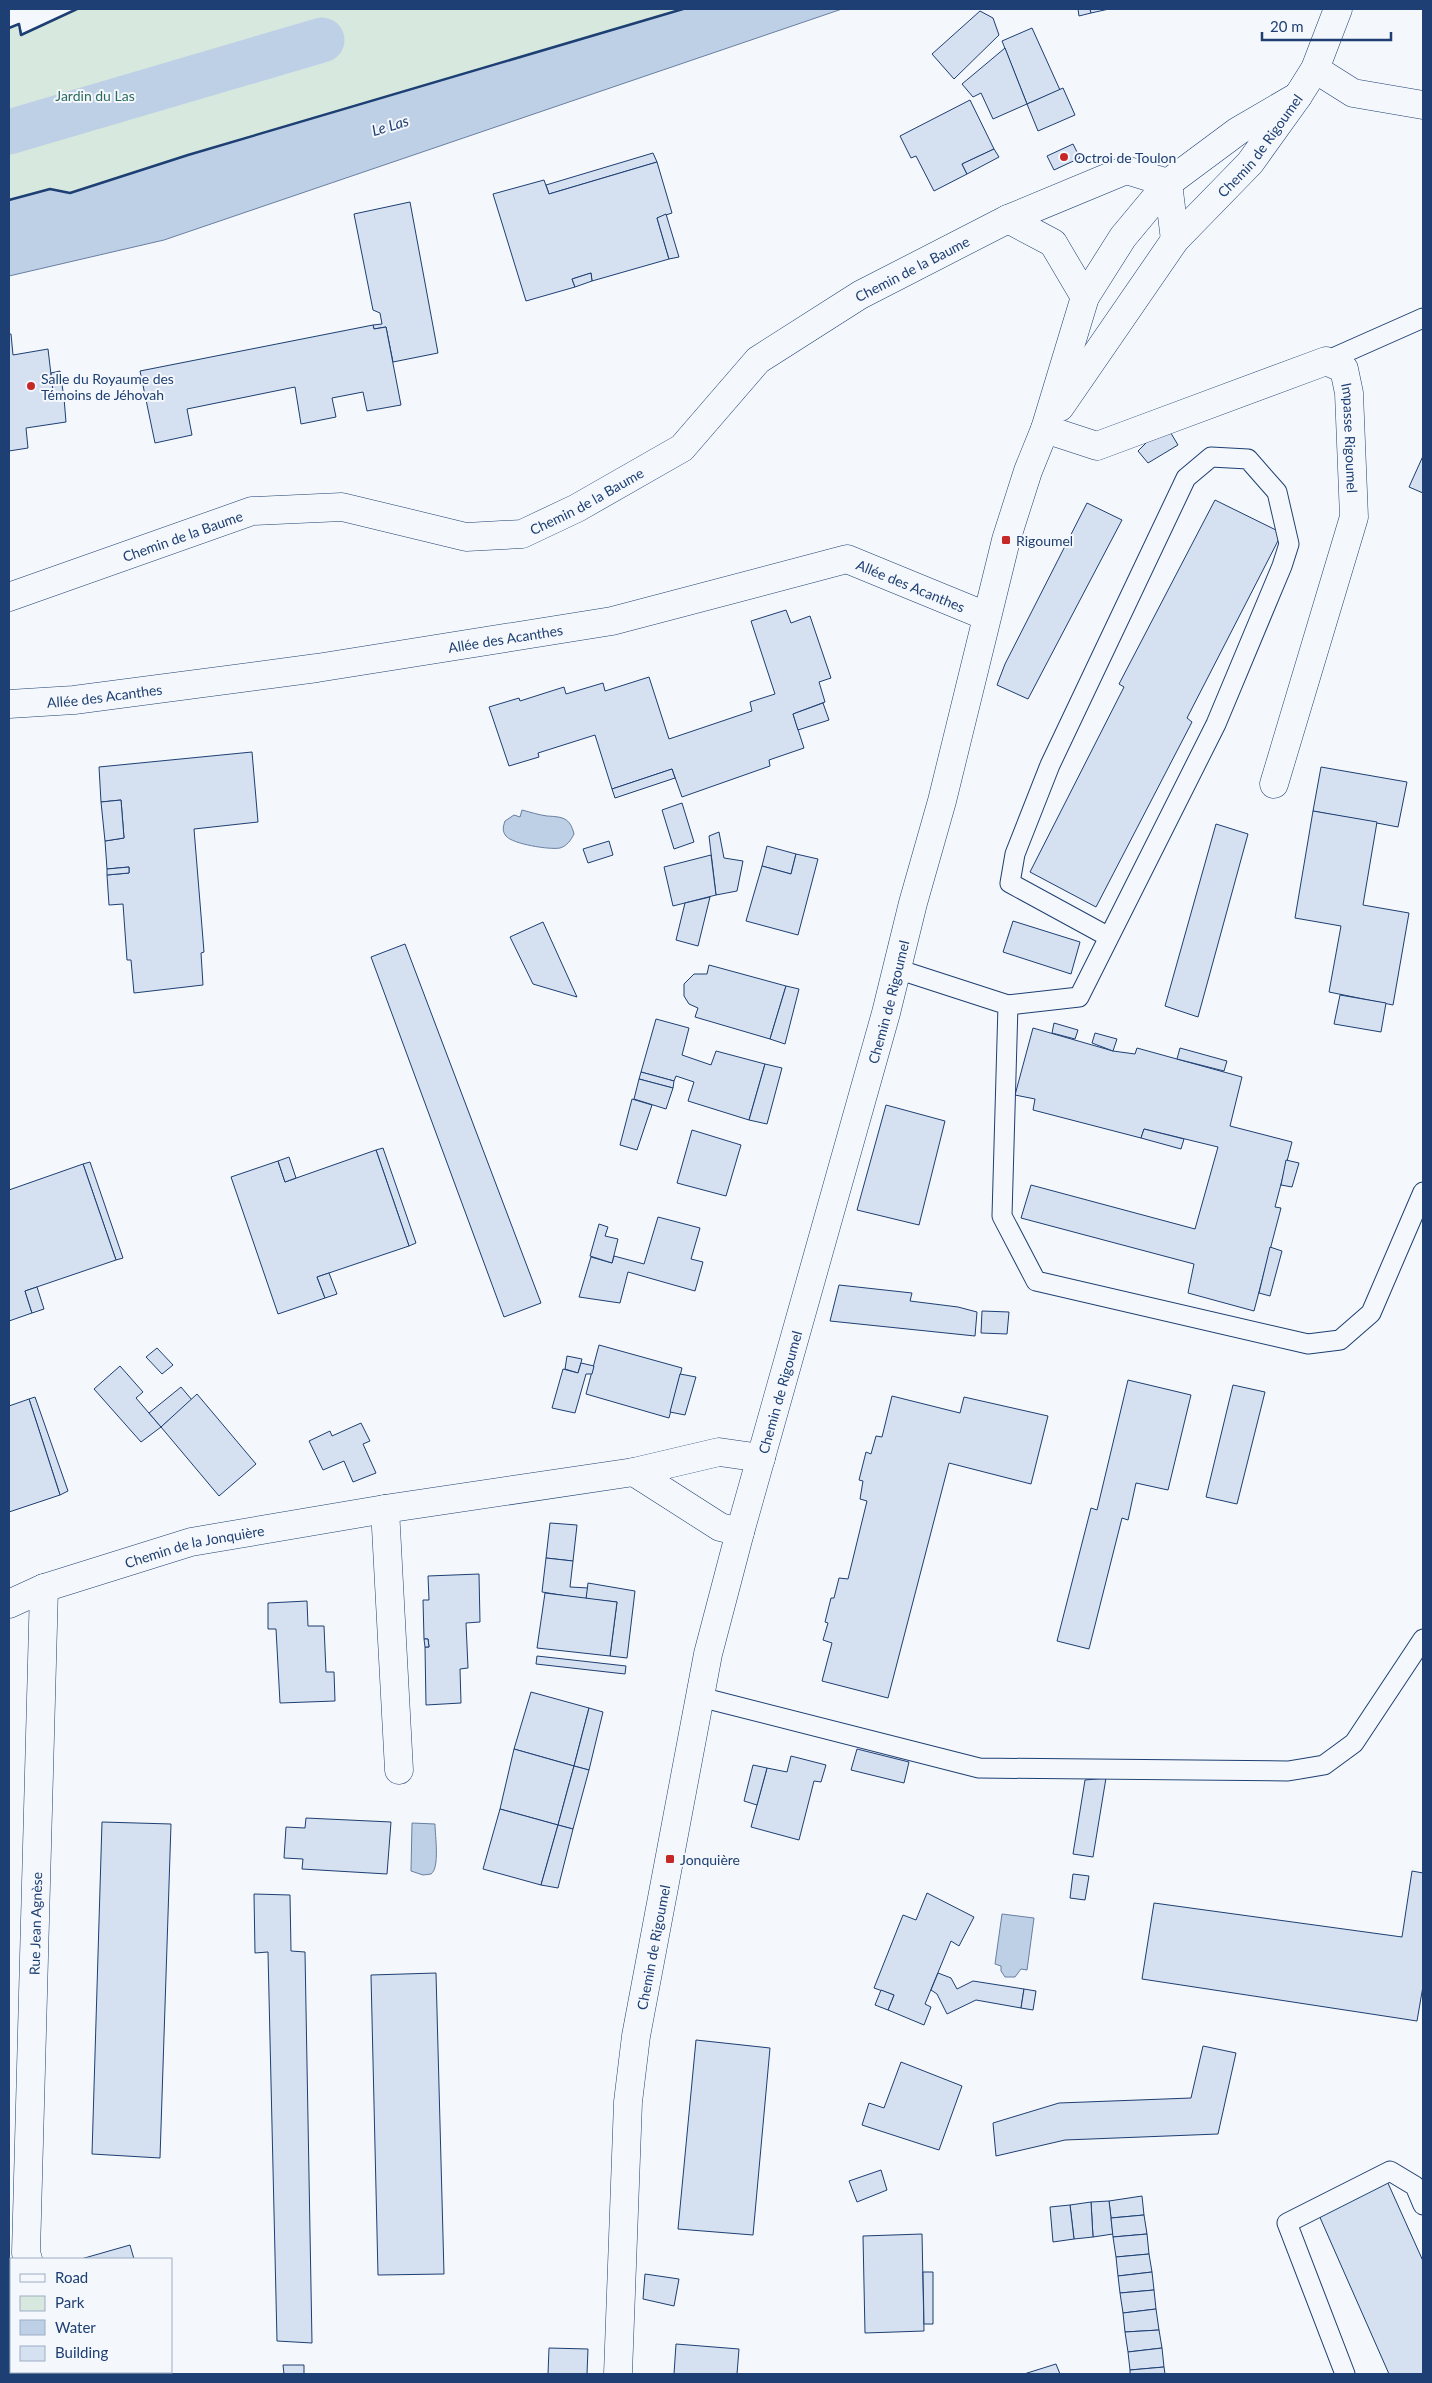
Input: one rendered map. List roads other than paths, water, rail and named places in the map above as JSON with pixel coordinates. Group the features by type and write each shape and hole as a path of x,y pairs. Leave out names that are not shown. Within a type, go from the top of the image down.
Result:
{"street":[{"path":"1298,96 1315,69 1338,9"},
{"path":"1315,69 1354,93 1423,106"},
{"name":"Chemin de Rigoumel","path":"618,2374 630,2083 636,2036 708,1654 760,1458 886,1013 913,903 942,801 1006,540 1028,471 1044,429 1085,297 1123,237 1168,182 1238,131 1298,96"},
{"name":"Chemin de Rigoumel","path":"1044,429 1175,240 1250,163 1298,96"},
{"name":"Chemin de la Baume","path":"9,597 252,511 342,508 466,537 522,534 577,508 682,448 758,360 860,296 1008,220 1126,170 1168,182"},
{"path":"1168,182 1175,240"},
{"path":"1008,220 1053,243 1085,297"},
{"path":"1044,429 1097,446 1326,361"},
{"name":"Impasse Rigoumel","path":"1274,784 1354,518 1347,385 1344,369 1326,361"},
{"name":"Allée des Acanthes","path":"9,704 74,700 307,669 612,620 847,559 986,616"},
{"name":"Chemin de la Jonquière","path":"9,1604 44,1588 191,1542 386,1509 634,1472 720,1452 760,1458"},
{"path":"634,1472 720,1527 740,1532"},
{"path":"386,1509 399,1770"},
{"name":"Rue Jean Agnèse","path":"28,2258 26,2253 44,1588"}],"lane":[{"path":"1326,361 1423,318"},
{"path":"897,969 1008,1005 1079,997 1110,937 1216,724 1282,566 1289,544 1277,492 1248,459 1211,457 1186,478 1050,765 1015,854 1010,883 1110,937"},
{"path":"1008,1005 1002,1216 1036,1281 1308,1344 1340,1340 1371,1313 1423,1192"},
{"path":"700,1697 979,1768 1288,1770 1324,1765 1354,1743 1423,1639"},
{"path":"1345,2374 1287,2223 1390,2171 1415,2186 1423,2205"}],"water":[{"name":"Le Las","path":"683,9 842,9 164,240 9,276 9,200 50,189 70,193 188,155"},
{"path":"522,810 565,819 570,824 574,834 565,846 560,848 532,846 516,842 506,836 503,827 505,821 514,815 520,817"},
{"path":"412,1823 435,1824 436,1858 434,1871 431,1874 423,1875 411,1871"},
{"path":"1002,1914 1034,1918 1027,1970 1021,1969 1015,1977 1005,1977 1001,1971 1001,1966 995,1964"}],"waterway":[{"path":"9,132 322,40"}],"place":[{"name":"Octroi de Toulon","path":"1064,157"},
{"name":"Salle du Royaume des Témoins de Jéhovah","path":"31,386"},
{"name":"Rigoumel","path":"1006,540"},
{"name":"Jonquière","path":"670,1859"}],"park label":[{"name":"Jardin du Las","path":"95,95"}]}
